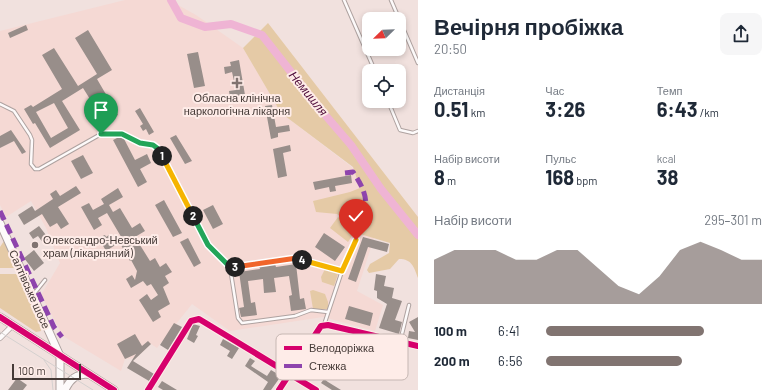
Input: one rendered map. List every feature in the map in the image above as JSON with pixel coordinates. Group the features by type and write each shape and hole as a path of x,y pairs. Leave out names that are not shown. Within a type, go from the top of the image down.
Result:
{"main road":[{"name":"Салтівське шосе","path":"0,223 60,356"},
{"path":"0,317 114,390"},
{"path":"32,337 40,337 44,334 45,324"},
{"path":"60,356 60,390"},
{"path":"65,390 73,377 89,374"}],"street":[{"path":"148,390 191,321 196,319 199,319 276,366"},
{"path":"0,338 13,325"},
{"path":"314,334 318,328 324,326 362,334"},
{"path":"408,344 418,346"},
{"path":"279,390 286,380"},
{"path":"300,380 316,390"}],"lane":[{"path":"344,0 372,64"},
{"path":"391,0 418,63"},
{"path":"0,104 14,111 30,135 32,140 31,164 37,170 101,134 122,134 140,143 153,145 157,148 177,183 208,245 230,267 238,318 242,323 295,316 311,310 328,312"},
{"path":"391,108 400,130 413,133 418,131"},
{"path":"324,326 342,271 356,240"},
{"path":"230,267 297,258 342,271"},
{"path":"33,296 45,280"},
{"path":"402,334 409,305"}],"shaded area":[{"path":"125,0 169,0 196,15 243,48 281,113 353,168 361,180 374,238 357,291 383,305 375,331 323,317 230,331 192,304 157,348 151,344 136,358 125,359 121,371 63,336 41,295 60,263 46,228 31,201 6,217 0,205 0,31"},
{"path":"268,23 418,217 418,278 412,264 403,259 399,259 390,269 369,273 367,270 370,264 389,253 390,243 360,234 349,222 337,214 316,212 313,201 360,188 353,167 281,113 243,48"},
{"path":"338,217 356,230 348,242 330,228"},
{"path":"4,241 16,268 0,268 0,247"},
{"path":"325,269 338,274 334,286 322,282 321,277"},
{"path":"0,274 17,274 39,319 41,331 36,332 0,308"},
{"path":"313,290 325,294 328,302 328,309 313,309 310,291"}],"building":[{"path":"26,25 28,30 10,38 8,33"},
{"path":"88,30 112,70 97,79 118,115 105,123 83,88 62,101 80,130 50,148 35,123 33,124 24,109 31,105 33,107 62,89 42,55 54,48 78,86 97,74 75,38","holes":["54,103 68,128 51,138 36,112"]},
{"path":"198,52 205,86 194,88 187,54"},
{"path":"239,60 245,95 230,98 229,91 236,90 232,72 225,74 224,67 231,66 230,62"},
{"path":"272,105 276,127 289,125 290,131 278,133 278,137 271,139 265,106"},
{"path":"140,108 154,132 149,135 146,129 143,131 140,126 143,124 135,111"},
{"path":"11,130 26,152 22,154 14,141 0,148 0,136"},
{"path":"176,135 192,161 185,164 170,138"},
{"path":"123,137 135,160 147,154 151,163 140,169 147,182 138,187 113,140"},
{"path":"290,145 291,151 283,153 287,176 278,178 273,149"},
{"path":"83,155 93,173 81,179 71,161"},
{"path":"351,175 352,183 335,186 336,191 330,192 329,187 315,190 313,182"},
{"path":"76,186 81,193 58,207 69,224 61,229 57,223 50,227 42,214 24,225 18,215 32,206 35,211 53,199 50,194 56,190 60,196"},
{"path":"118,188 123,197 109,205 113,212 120,208 132,228 140,223 145,231 135,237 150,261 155,258 160,267 166,263 172,272 165,276 169,283 163,287 170,304 158,311 161,317 153,322 139,300 147,294 151,300 158,295 151,284 147,286 143,281 131,288 126,279 132,275 135,280 137,271 131,260 130,261 121,245 117,244 106,251 101,242 100,237 105,235 106,237 109,235 112,241 123,240 107,213 98,218 102,225 94,230 81,207 89,203 93,210 104,204 101,199"},
{"path":"164,200 182,233 173,237 155,205"},
{"path":"213,205 223,224 213,229 203,210"},
{"path":"39,226 49,239 43,243 38,236 33,239 29,233"},
{"path":"324,233 345,247 335,261 315,247"},
{"path":"363,237 389,244 387,252 368,247 356,282 348,279"},
{"path":"188,238 201,263 194,267 180,242"},
{"path":"34,250 44,263 34,271 24,258"},
{"path":"275,264 276,267 296,264 300,299 304,298 306,309 291,311 289,296 292,295 289,276 274,278 276,292 264,293 263,279 248,281 251,303 255,302 257,315 241,317 239,308 244,307 239,272 260,269 259,266"},
{"path":"376,274 386,276 384,286 394,288 392,298 402,301 395,320 402,322 399,334 379,328 387,304 377,298 377,291 374,290"},
{"path":"349,306 373,313 370,326 345,319"},
{"path":"418,317 418,340 408,338 409,331 415,332 409,322"},
{"path":"174,323 182,327 168,350 160,345"},
{"path":"193,324 200,326 196,335 198,336 194,343 187,339"},
{"path":"135,334 142,346 148,341 151,344 133,361 154,374 149,381 127,368 136,354 125,359 117,344"},
{"path":"223,339 239,348 232,359 227,356 230,351 220,345"},
{"path":"250,358 255,361 251,366 267,376 271,370 276,373 276,380 278,380 271,390 263,390 268,382 245,366"},
{"path":"17,378 27,385 23,390 8,390"},
{"path":"325,380 341,390 332,390 321,383"},
{"path":"162,381 177,390 163,390 158,387"}],"waterway":[{"name":"Немишля","path":"171,0 181,18 205,27 231,24 262,35 320,109 351,145 381,189 418,235"}],"tram line":[{"path":"0,332 93,390"},
{"path":"44,360 51,370 53,390"}],"marked path":[{"path":"345,173 353,172 359,182 365,198 366,206 355,239"},
{"path":"0,211 54,327 62,337"}],"cycle path":[{"path":"0,317 114,390"},
{"path":"148,390 191,321 199,319 276,366"},
{"path":"316,334 321,326 328,325 367,334"},
{"path":"408,344 418,346"},
{"path":"279,390 286,380"},
{"path":"300,380 316,390"}],"place":[{"name":"Обласна клінічна наркологічна лікарня","path":"237,83"},
{"name":"Олександро-Невський храм (лікарняний)","path":"35,245"}],"route":[{"path":"101,134 122,134 140,143 153,145 157,148 177,183 208,245 230,267 297,258 342,271 356,240"}]}
